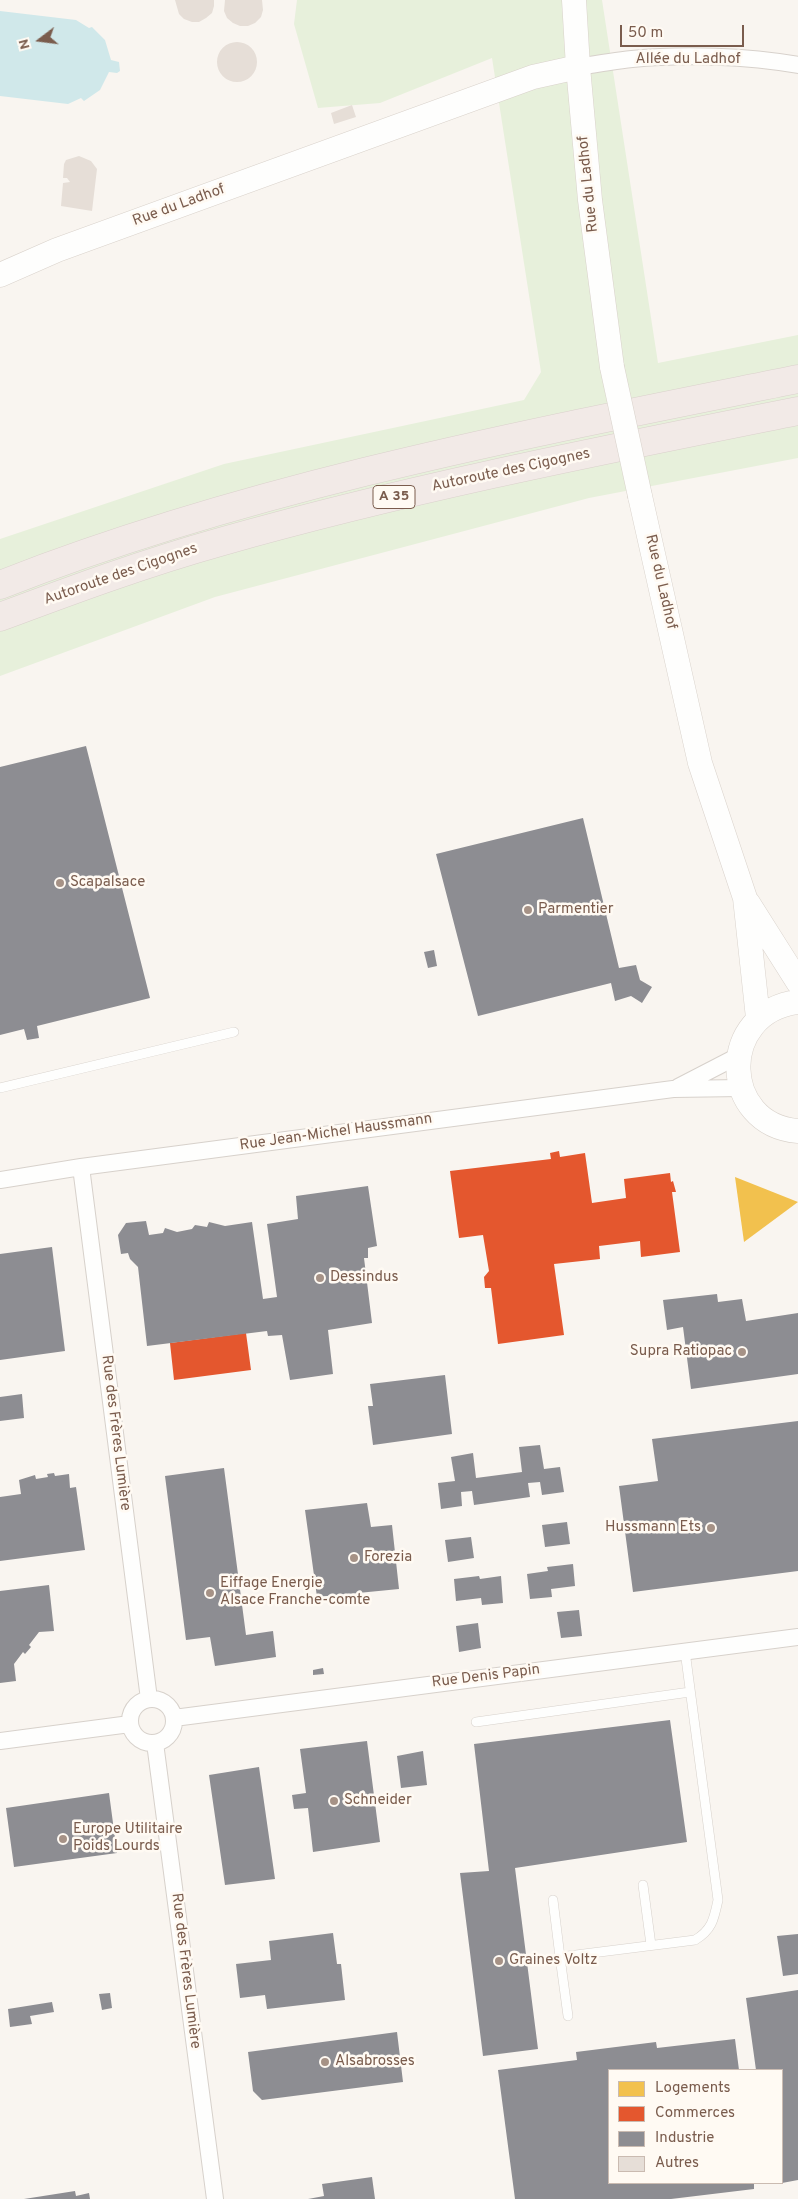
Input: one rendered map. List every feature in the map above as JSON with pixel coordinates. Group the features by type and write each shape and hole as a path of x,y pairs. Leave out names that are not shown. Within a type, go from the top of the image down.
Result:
{"highway":[{"name":"Autoroute des Cigognes","path":"0,585 100,548 208,514 308,487 566,426 798,379"},
{"name":"Autoroute des Cigognes","path":"0,617 116,575 218,543 314,517 446,484 798,411"}],"main road":[{"path":"574,0 578,67"},
{"name":"Rue du Ladhof","path":"0,275 57,250 533,77 578,67 590,200 612,367 700,763 745,898 758,1018"},
{"name":"Rue du Ladhof","path":"745,898 798,982"},
{"path":"798,1002 782,1004 758,1018 745,1036 738,1056 741,1088 751,1107 767,1122 787,1130 798,1131"}],"street":[{"name":"Allée du Ladhof","path":"578,67 632,59 692,57 776,61 798,64"},
{"name":"Rue Jean-Michel Haussmann","path":"673,1089 738,1056"},
{"name":"Rue Jean-Michel Haussmann","path":"0,1180 81,1167 673,1089 741,1088"},
{"name":"Rue des Frères Lumière","path":"81,1167 149,1699"},
{"name":"Rue Denis Papin","path":"174,1718 798,1637"},
{"path":"149,1699 166,1703 174,1718 174,1727 170,1735 155,1743 146,1743 139,1739 133,1732 130,1724 131,1715 135,1708 141,1702 149,1699"},
{"path":"0,1741 130,1724"},
{"name":"Rue des Frères Lumière","path":"155,1743 215,2199"}],"lane":[{"path":"0,1088 234,1032"},
{"path":"560,1957 695,1940 706,1934 713,1924 718,1900 684,1651"},
{"path":"476,1722 690,1692"},
{"path":"643,1885 651,1945"},
{"path":"553,1900 568,2016"}],"green space":[{"path":"297,0 602,0 658,363 798,335 798,458 589,498 215,597 0,676 0,539 224,464 524,400 541,372 492,58 380,103 318,108 294,24"}],"water":[{"path":"0,11 76,20 89,28 92,27 105,40 111,60 119,62 120,71 117,73 109,72 100,90 84,101 81,98 68,104 0,96"}],"building: Logements":[{"path":"735,1177 798,1202 744,1242"}],"building: Commerces":[{"path":"559,1151 560,1157 585,1153 592,1203 626,1198 624,1179 670,1173 671,1182 673,1181 676,1192 672,1192 680,1252 641,1257 640,1241 599,1246 600,1259 554,1264 564,1335 498,1344 491,1288 485,1288 484,1277 489,1271 483,1235 459,1238 450,1171 551,1159 550,1153"},
{"path":"246,1333 251,1370 174,1380 170,1343"}],"building: Industrie":[{"name":"Scapalsace","path":"86,746 150,998 37,1026 39,1038 27,1040 24,1029 0,1035 0,767"},
{"name":"Parmentier","path":"583,818 619,968 636,965 640,980 652,987 642,1003 631,996 615,1001 611,983 478,1016 436,854"},
{"path":"434,950 437,966 428,968 424,952"},
{"path":"368,1186 377,1246 368,1248 368,1258 364,1258 372,1323 328,1330 333,1374 290,1380 282,1335 268,1336 267,1331 147,1346 138,1267 130,1259 128,1253 121,1254 118,1235 126,1223 146,1221 149,1235 163,1233 165,1228 177,1232 192,1229 195,1225 207,1227 209,1222 225,1226 252,1222 263,1299 277,1297 267,1224 298,1219 296,1196"},
{"path":"52,1247 65,1351 0,1360 0,1254"},
{"name":"Supra Ratiopac","path":"717,1294 718,1302 742,1299 746,1321 798,1313 798,1374 691,1389 683,1327 667,1330 663,1300"},
{"path":"445,1375 452,1434 373,1445 368,1406 373,1406 370,1384"},
{"path":"22,1394 24,1418 0,1421 0,1397"},
{"name":"Hussmann Ets","path":"798,1421 798,1571 633,1592 619,1486 658,1481 652,1439"},
{"path":"540,1445 544,1469 560,1467 564,1492 542,1495 540,1482 528,1483 530,1497 474,1505 472,1491 461,1492 462,1506 441,1509 438,1483 455,1481 451,1457 473,1453 476,1478 522,1472 519,1447"},
{"name":"Eiffage Energie Alsace Franche-comte","path":"224,1468 246,1635 273,1631 276,1657 215,1666 210,1637 186,1640 165,1476"},
{"path":"54,1473 55,1476 69,1474 70,1488 76,1487 85,1550 0,1561 0,1497 21,1494 19,1480 35,1475 36,1479 48,1477 47,1474"},
{"name":"Forezia","path":"367,1503 371,1527 392,1525 399,1589 317,1597 305,1510"},
{"path":"567,1522 570,1544 545,1547 542,1525"},
{"path":"471,1537 474,1558 448,1562 445,1540"},
{"path":"573,1564 575,1586 551,1589 552,1597 530,1599 527,1574 548,1571 547,1567"},
{"path":"479,1576 480,1579 501,1576 503,1603 482,1605 481,1598 456,1601 454,1579"},
{"path":"49,1585 54,1631 39,1632 29,1645 31,1647 25,1654 23,1652 14,1664 16,1681 0,1683 0,1591"},
{"path":"579,1610 582,1636 561,1638 557,1612"},
{"path":"478,1623 481,1648 459,1652 456,1626"},
{"path":"323,1668 324,1674 313,1675 313,1670"},
{"name":"Graines Voltz","path":"670,1720 687,1842 515,1868 538,2049 483,2056 460,1873 489,1871 474,1744"},
{"name":"Schneider","path":"367,1741 380,1842 313,1852 308,1808 294,1809 292,1795 306,1793 300,1749"},
{"path":"423,1751 427,1785 401,1788 397,1756"},
{"path":"259,1767 275,1879 225,1885 209,1775"},
{"name":"Europe Utilitaire Poids Lourds","path":"109,1793 117,1853 14,1867 6,1808"},
{"path":"333,1933 337,1964 341,1964 345,2000 267,2009 265,1995 240,1998 236,1964 271,1960 269,1941"},
{"path":"798,1934 798,1974 783,1976 777,1936"},
{"path":"798,1990 798,2180 783,2183 783,2069 756,2069 746,1998"},
{"path":"110,1993 112,2008 102,2010 99,1994"},
{"path":"52,2002 54,2012 30,2016 32,2024 10,2027 8,2009"},
{"name":"Alsabrosses","path":"397,2032 403,2082 262,2100 253,2091 248,2052"},
{"path":"735,2039 739,2069 608,2069 608,2184 754,2184 754,2189 671,2199 515,2199 498,2070 577,2060 576,2052 656,2042 657,2048"},
{"path":"372,2177 375,2199 308,2199 324,2196 322,2184"},
{"path":"75,2191 76,2196 89,2193 90,2199 24,2199"}],"building: Autres":[{"path":"175,0 214,0 214,6 212,13 206,18 199,22 192,22 184,19 179,14"},
{"path":"225,0 262,0 263,10 261,17 255,23 248,26 240,26 233,23 227,18 224,11"},
{"path":"237,42 251,48 257,62 251,76 237,82 223,76 217,62 223,48"},
{"path":"352,105 356,117 334,124 331,113"},
{"path":"79,156 91,161 97,169 92,211 61,206 63,183 70,182 67,178 63,178 64,164 66,160"}],"place":[{"name":"Scapalsace","path":"60,883"},
{"name":"Parmentier","path":"528,910"},
{"name":"Dessindus","path":"320,1278"},
{"name":"Supra Ratiopac","path":"742,1352"},
{"name":"Hussmann Ets","path":"711,1528"},
{"name":"Forezia","path":"354,1558"},
{"name":"Eiffage Energie Alsace Franche-comte","path":"210,1593"},
{"name":"Schneider","path":"334,1801"},
{"name":"Europe Utilitaire Poids Lourds","path":"63,1839"},
{"name":"Graines Voltz","path":"499,1961"},
{"name":"Alsabrosses","path":"325,2062"}]}
